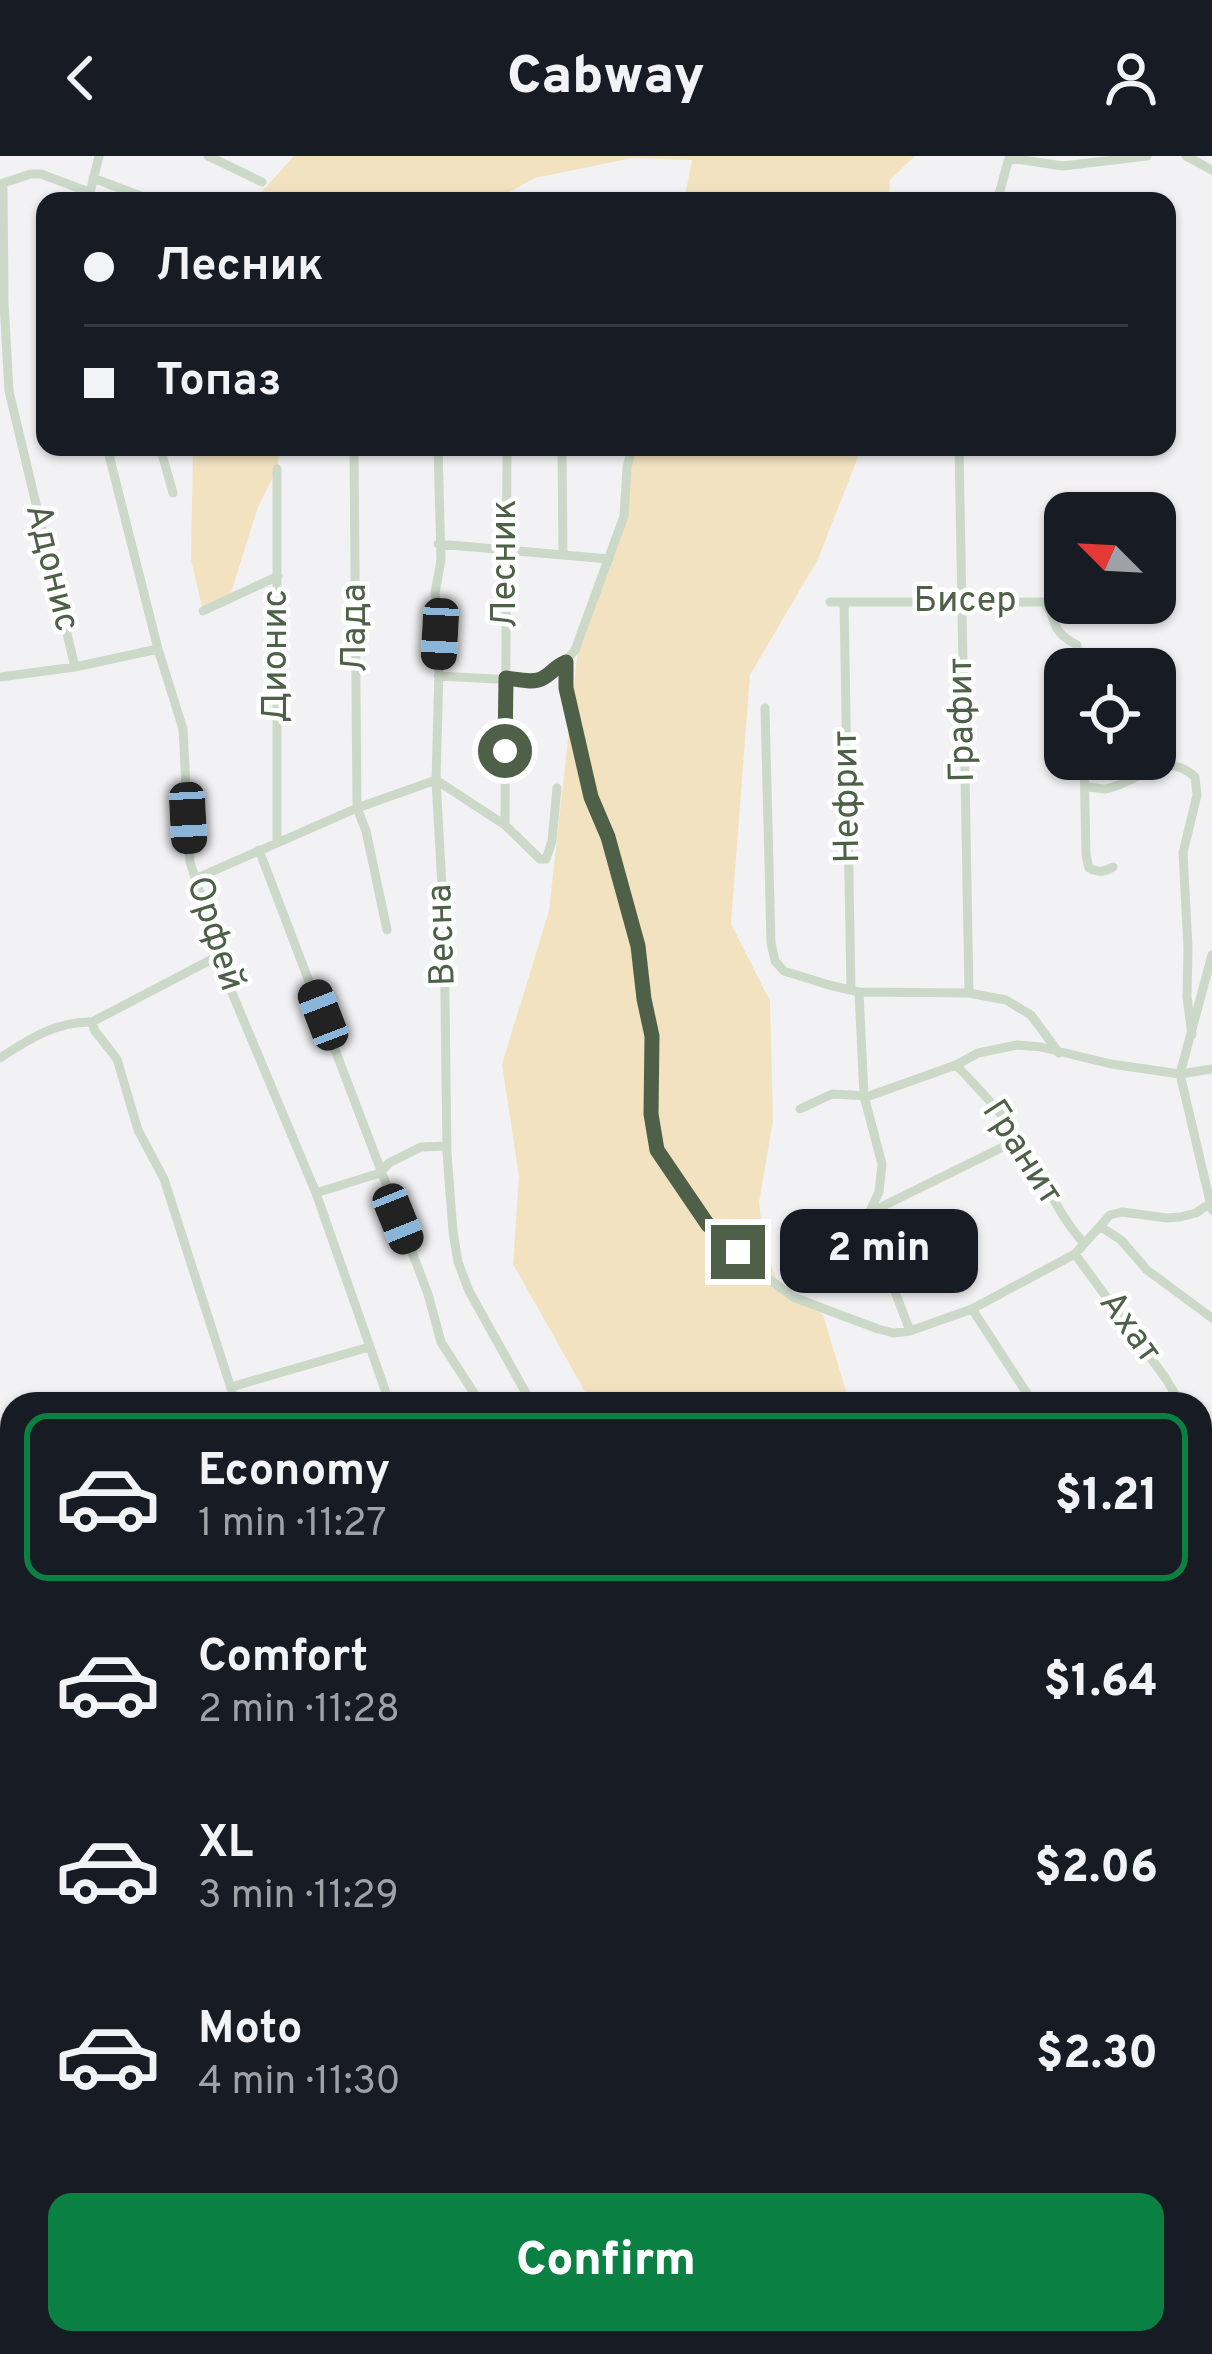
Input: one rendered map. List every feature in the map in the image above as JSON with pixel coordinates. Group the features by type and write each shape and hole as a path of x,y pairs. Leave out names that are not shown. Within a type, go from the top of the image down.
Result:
{"street":[{"path":"89,192 99,156"},
{"path":"208,156 262,182"},
{"path":"1000,192 1009,158 1064,166 1147,156"},
{"path":"1186,156 1212,170"},
{"path":"2,183 41,174 79,192"},
{"path":"93,178 130,192"},
{"name":"Адонис","path":"2,183 9,391 75,668"},
{"name":"Орфей","path":"109,456 183,729 190,862 230,988 316,1193 386,1392"},
{"path":"162,456 173,494"},
{"name":"Лада","path":"354,456 357,808 387,930"},
{"name":"Весна","path":"438,456 436,780 453,1232 469,1291 525,1392"},
{"name":"Лесник","path":"505,825 507,456"},
{"path":"562,456 563,555"},
{"path":"438,676 534,681 566,662 575,650 624,516 630,456"},
{"name":"Графит","path":"959,456 969,993"},
{"name":"Дионис","path":"277,470 277,842"},
{"path":"438,544 609,559"},
{"path":"203,611 278,576"},
{"name":"Бисер","path":"830,602 1043,602 1061,637 1077,648"},
{"name":"Нефрит","path":"844,603 855,991 864,1096 882,1165 879,1192 868,1214"},
{"path":"0,677 75,668 158,649"},
{"path":"566,662 566,688 591,797 608,837 638,946 652,1036 651,1114 657,1150 708,1225 793,1298 878,1329 910,1330 972,1310 1075,1254 1110,1215 1123,1212 1166,1218 1211,1205 1180,1074 1212,955"},
{"path":"765,708 775,962 784,971 855,991 969,993 1006,1000 1030,1015 1059,1053"},
{"path":"1086,786 1105,789 1161,766 1182,767 1195,777 1197,795 1183,853 1192,1034"},
{"path":"197,878 357,808 436,780 505,825 540,859 546,859 557,788"},
{"path":"1086,780 1089,868 1104,872 1113,867"},
{"path":"259,850 428,1294 441,1342 473,1392"},
{"path":"0,1058 71,1021 92,1022 220,956"},
{"path":"92,1022 117,1059 138,1130 164,1179 232,1392"},
{"path":"800,1109 832,1094 864,1096 978,1053 1017,1046 1180,1074 1212,1070"},
{"name":"Гранит","path":"956,1065 1001,1112 1065,1222 1083,1242"},
{"path":"910,1330 868,1214 1019,1139"},
{"path":"316,1193 380,1173 389,1163 421,1147 447,1146"},
{"path":"1101,1227 1121,1240 1147,1270 1212,1318"},
{"name":"Ахат","path":"1075,1254 1174,1392"},
{"path":"972,1310 1026,1392"},
{"path":"231,1387 369,1347"}],"shaded area":[{"path":"294,156 915,156 890,180 889,192 686,192 692,160 632,158 535,178 509,192 261,192"},
{"path":"193,456 279,456 229,599 203,611 191,560"},
{"path":"631,456 858,456 818,559 750,675 731,924 770,1001 773,1120 759,1202 763,1239 779,1287 823,1315 846,1392 585,1392 513,1264 519,1177 502,1064 549,911 580,631 624,516"}],"route":[{"path":"505,751 506,678 534,681 566,662 566,688 591,797 608,837 638,946 652,1036 651,1114 657,1150 708,1225 738,1252"}]}
